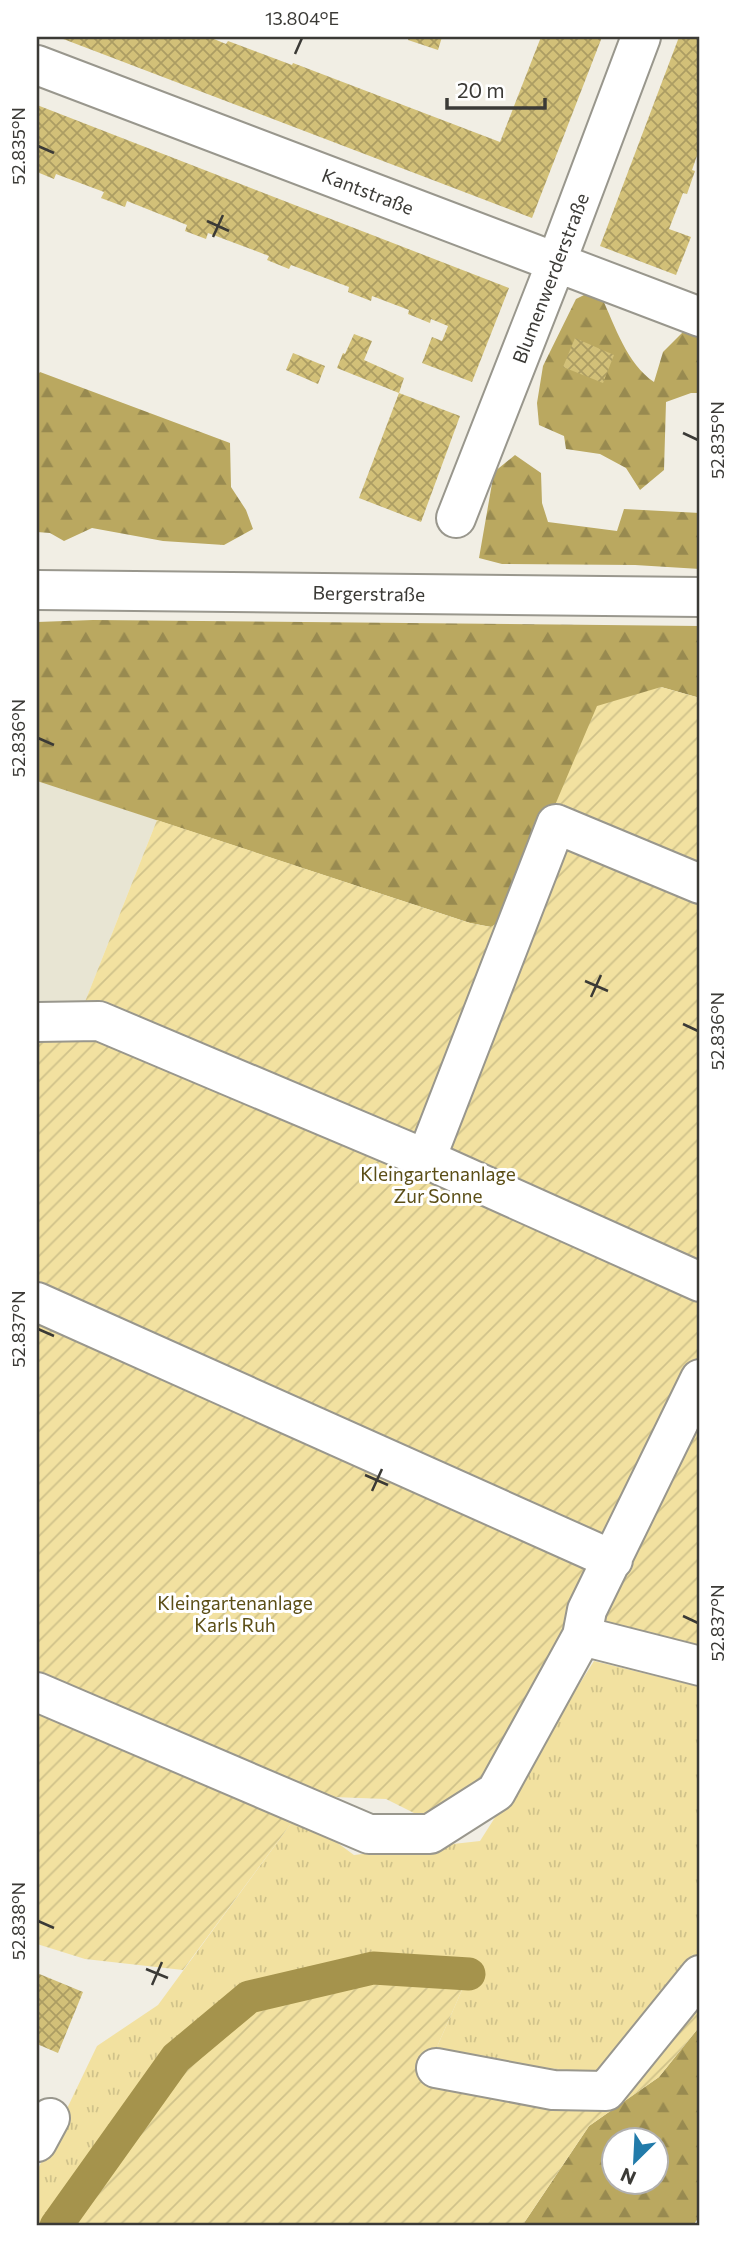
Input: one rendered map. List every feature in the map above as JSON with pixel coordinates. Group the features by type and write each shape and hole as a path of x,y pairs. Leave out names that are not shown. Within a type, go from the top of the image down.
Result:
{"street":[{"name":"Blumenwerderstraße","path":"456,518 641,37"},
{"name":"Kantstraße","path":"37,65 700,317"},
{"name":"Bergerstraße","path":"37,590 700,597"},
{"path":"426,1159 556,824 700,884"},
{"path":"37,1021 99,1021 426,1159 700,1282"},
{"path":"37,1302 613,1560"},
{"path":"37,1692 369,1834 430,1834 496,1792 582,1636 587,1610 700,1379"},
{"path":"582,1636 700,1666"},
{"path":"436,2068 553,2090 606,2091 700,1975"}],"shaded area":[{"path":"37,781 157,820 73,1032 37,1032"}],"green space":[{"path":"588,293 602,298 629,355 654,382 663,352 684,331 700,339 700,393 691,393 666,402 664,470 640,490 626,468 600,454 566,449 564,436 539,425 537,403 543,366 576,299"},
{"path":"40,372 230,443 231,487 246,510 253,529 224,545 163,541 92,528 64,541 50,533 37,532 37,376"},
{"path":"515,455 541,473 542,503 548,522 617,531 624,509 700,513 700,569 635,565 502,564 479,558 494,472"},
{"path":"93,620 700,626 700,698 661,687 508,917 491,927 470,923 37,781 37,622"},
{"name":"Kleingartenanlage Zur Sonne","path":"661,687 700,698 700,1654 595,1617 587,1537 37,1291 37,1032 73,1032 157,820 470,923 491,927 508,916 597,706"},
{"name":"Kleingartenanlage Karls Ruh","path":"37,1311 595,1571 479,1785 428,1820 386,1799 306,1796 298,1814 183,1970 85,1959 37,1944"},
{"path":"594,1661 700,1687 700,1945 599,2073 433,2056 469,1974 373,1968 249,1997 176,2058 56,2226 37,2226 37,2171 97,2046 158,2005 298,1814 354,1855 480,1841"},
{"path":"700,1945 700,2026 659,2077 589,2126 522,2226 56,2226 176,2058 249,1997 373,1968 469,1974 433,2056 599,2073"},
{"path":"700,2026 700,2215 693,2226 522,2226 589,2126 659,2077"}],"building":[{"path":"58,37 209,37 226,44 228,41 500,142 541,37 602,37 532,218"},
{"path":"409,37 442,37 438,50 408,40"},
{"path":"679,37 700,37 700,147 687,194 683,193 669,229 691,237 676,275 600,246"},
{"path":"37,105 509,288 472,382 422,363 432,337 442,341 448,326 431,319 430,323 408,314 409,310 372,296 371,301 348,292 349,287 291,265 289,269 267,260 269,256 208,233 206,239 185,231 187,225 127,201 125,207 101,198 104,192 56,174 54,179 37,172"},
{"path":"354,334 372,341 364,360 404,378 399,393 337,368"},
{"path":"575,338 614,355 603,383 563,367"},
{"path":"293,353 325,366 318,384 286,370"},
{"path":"399,393 460,416 421,522 359,498"},
{"path":"37,1973 83,1992 58,2053 37,2044"}],"waterway":[{"path":"56,2226 176,2058 249,1997 373,1968 469,1974"}]}
